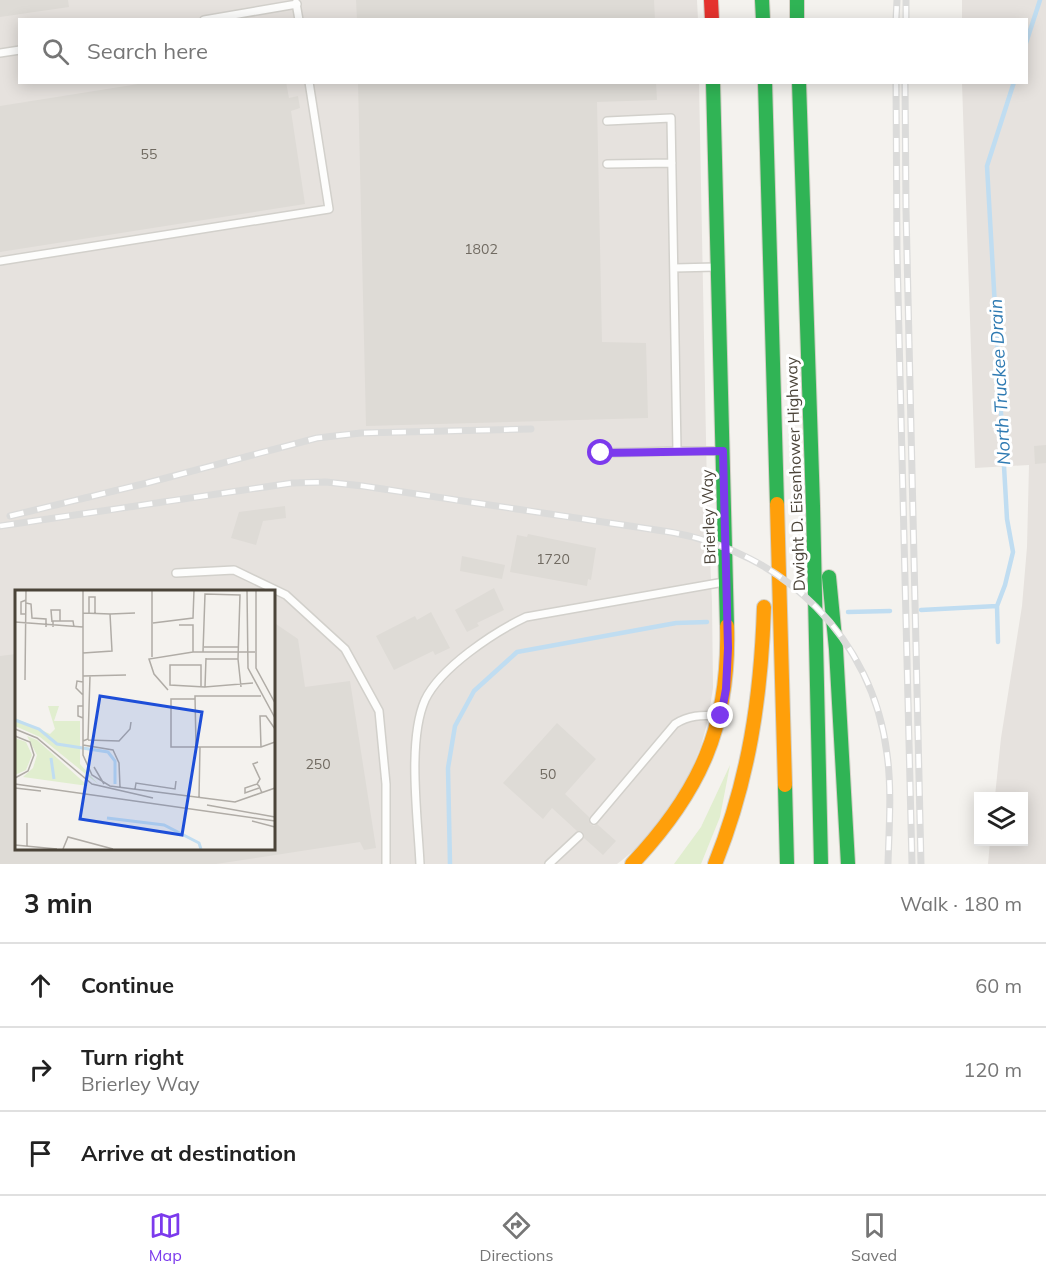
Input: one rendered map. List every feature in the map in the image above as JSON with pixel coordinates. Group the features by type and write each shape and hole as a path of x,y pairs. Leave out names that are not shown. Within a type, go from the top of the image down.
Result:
{"main road":[{"path":"711,0 711,18"},
{"path":"762,0 763,18"},
{"path":"797,0 798,18"},
{"path":"810,0 810,18"},
{"name":"Brierley Way","path":"632,864 666,829 698,779 712,746 721,716 728,664 713,84"},
{"name":"Dwight D. Eisenhower Highway","path":"765,84 787,864"},
{"name":"Dwight D. Eisenhower Highway","path":"799,84 813,506 821,864"},
{"path":"800,147 811,84"},
{"path":"764,544 766,365 772,295"},
{"path":"813,506 831,585 848,864"},
{"path":"715,864 734,812 754,732 762,669 764,592"}],"lane":[{"path":"214,18 296,2 299,18"},
{"path":"0,53 18,50"},
{"path":"0,261 329,209 309,84"},
{"path":"607,121 671,118 677,451"},
{"path":"607,164 672,163"},
{"path":"674,268 718,267"},
{"path":"601,453 723,451"},
{"path":"176,573 234,570 286,595 345,649 379,711 386,784 386,864"},
{"path":"420,864 416,773 418,730 425,701 433,687 445,674 470,651 499,631 526,618 726,582"},
{"path":"594,820 662,736 675,724 684,718 696,715 721,716"},
{"path":"549,864 579,836"}],"shaded area":[{"path":"0,0 697,0 698,18 18,18 18,84 699,84 713,688 701,746 685,786 644,842 617,864 0,864"},
{"path":"962,0 1046,0 1046,864 988,864 990,846 1028,846 1028,792 995,792 1001,738 1022,606 1027,547 1029,465 975,468 962,84 1028,84 1028,18 962,18"}],"green space":[{"path":"730,765 720,817 701,864 674,864 701,827"}],"building":[{"path":"0,0 68,0 69,7 0,17"},
{"path":"356,0 654,0 655,18 357,18"},
{"path":"138,84 286,84 289,98 298,96 300,108 291,111 305,204 0,252 0,106"},
{"path":"358,84 656,84 657,100 597,102 602,342 646,343 648,418 366,426"},
{"path":"1046,445 1046,463 1035,464 1034,446"},
{"path":"285,506 286,518 263,521 256,545 231,538 239,512"},
{"path":"528,534 596,548 591,580 588,579 587,586 510,572 517,535 527,537"},
{"path":"462,556 505,565 502,579 460,571"},
{"path":"494,588 504,610 477,623 479,626 467,632 455,610"},
{"path":"431,612 450,648 435,655 433,651 394,670 376,636 415,616 417,620"},
{"path":"274,623 298,639 305,687 350,681 376,848 364,850 360,842 216,864 0,864 0,656 15,654 15,849 274,849"},
{"path":"557,723 596,759 565,794 589,817 590,824 594,826 597,824 616,841 603,855 584,838 583,832 577,831 552,808 543,819 503,783"}],"waterway":[{"name":"North Truckee Drain","path":"1028,37 1040,0"},
{"name":"North Truckee Drain","path":"998,642 997,606 1013,552 1007,519 987,166 1013,84"},
{"name":"North Truckee Drain","path":"921,610 997,606"},
{"name":"North Truckee Drain","path":"848,612 890,611"},
{"name":"North Truckee Drain","path":"450,864 448,768 455,726 474,691 517,652 676,623 707,622"}],"railway":[{"path":"896,18 897,0"},
{"path":"906,0 906,18"},
{"path":"896,84 897,253 912,864"},
{"path":"905,84 921,864"},
{"path":"10,516 317,438 361,433 531,429"},
{"path":"0,526 292,483 326,482 670,532 711,543 750,559 785,580 816,607 842,638 863,673 878,712 889,768 888,864"}],"traffic: fast":[{"path":"762,0 763,18"},
{"path":"797,0 797,18"},
{"path":"713,84 727,626"},
{"path":"765,84 777,504"},
{"path":"799,84 813,506 821,864"},
{"path":"829,577 836,649 848,864"},
{"path":"785,785 787,864"}],"traffic: slow":[{"path":"777,504 785,785"},
{"path":"715,864 737,801 751,738 760,674 764,607"},
{"path":"632,864 676,810 706,756 723,695 727,662 727,626"}],"traffic: jam":[{"path":"711,0 712,18"}],"route":[{"path":"601,453 723,451 728,664 721,716"}]}
